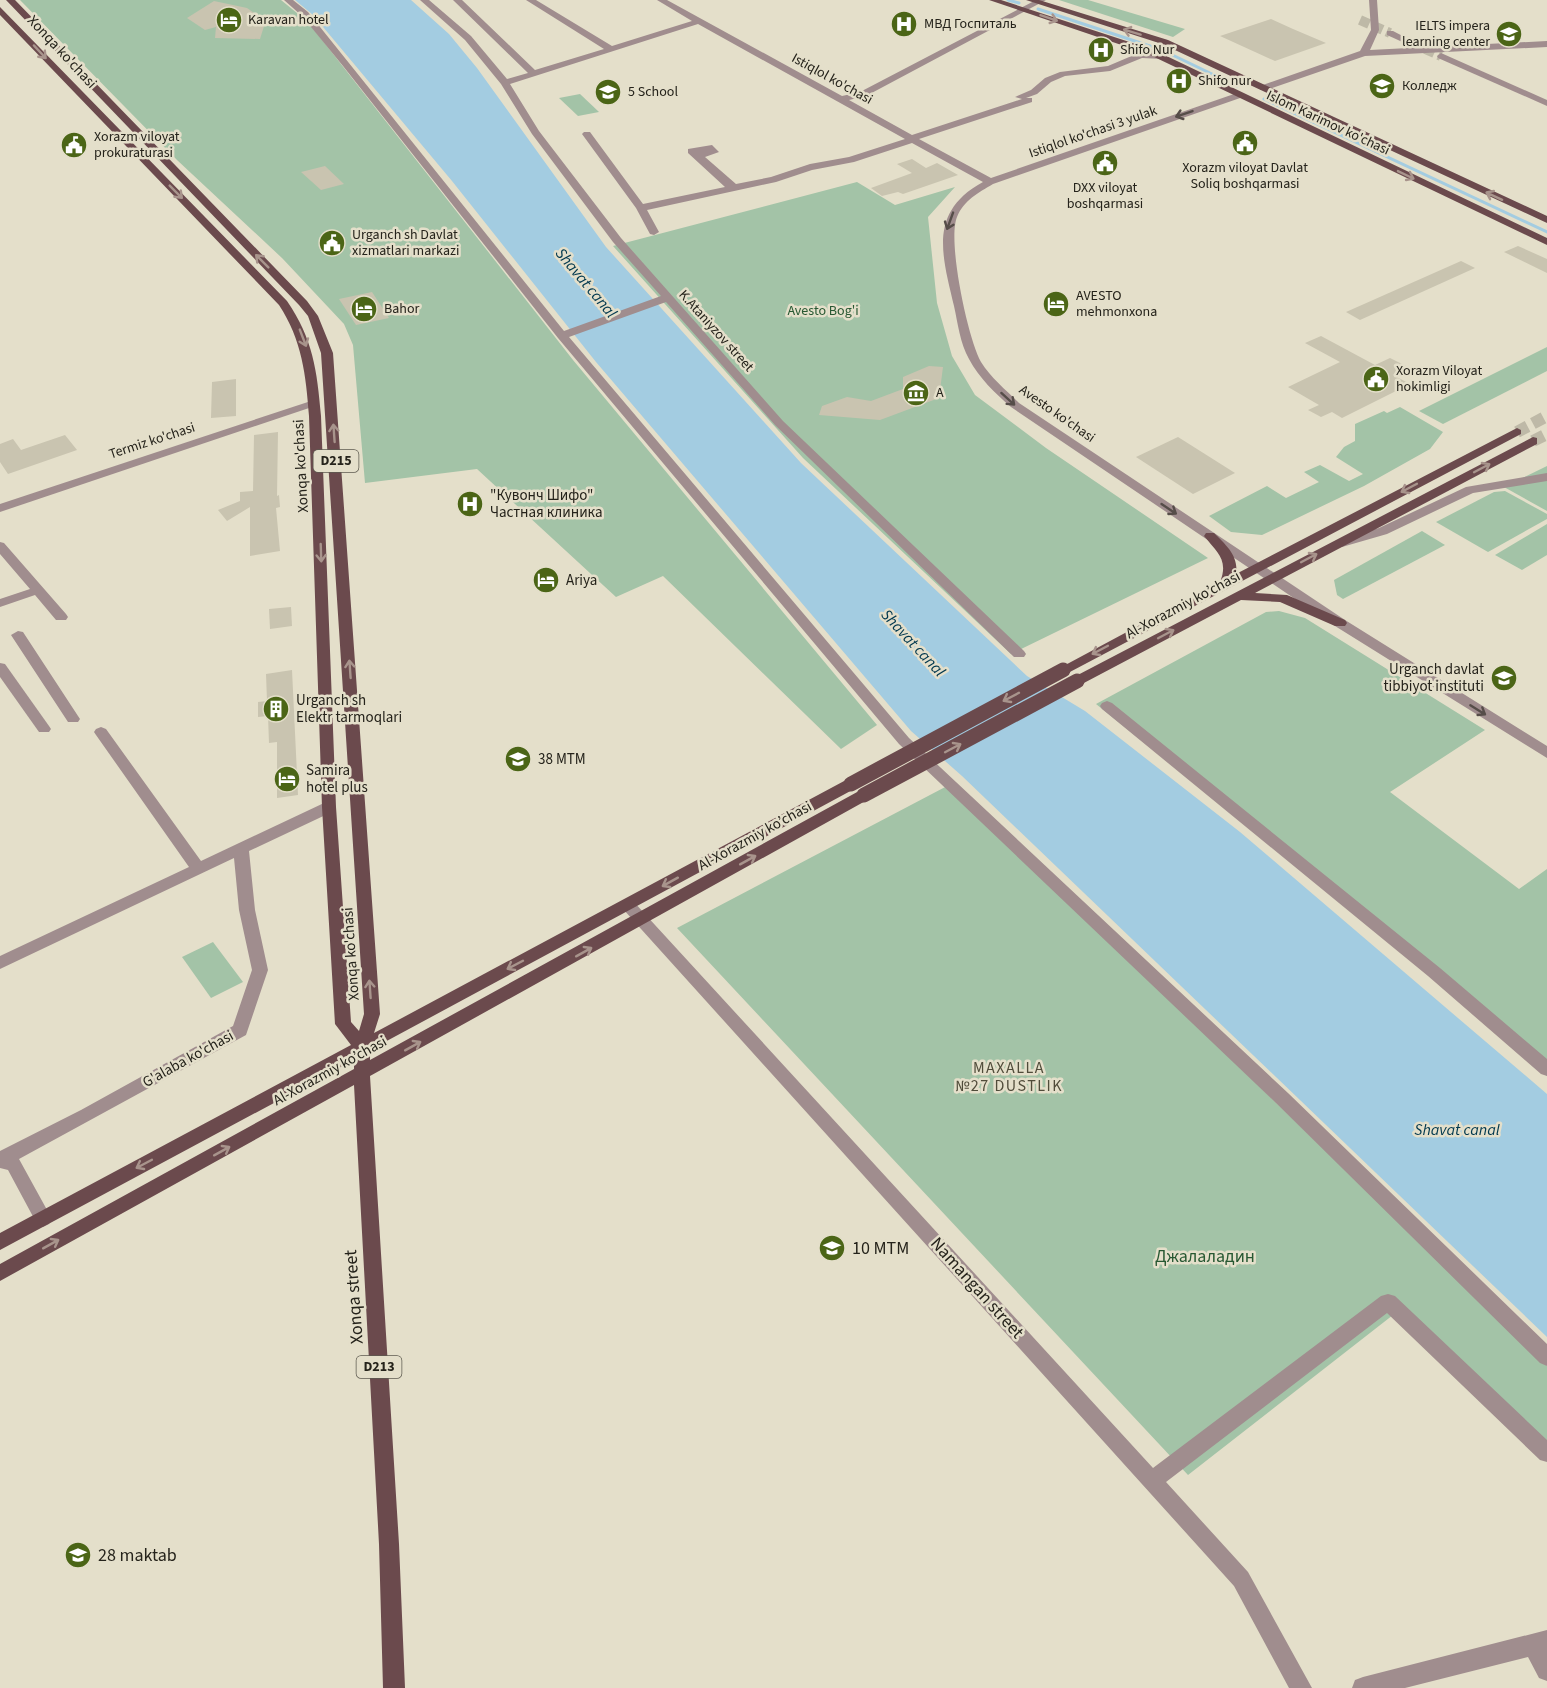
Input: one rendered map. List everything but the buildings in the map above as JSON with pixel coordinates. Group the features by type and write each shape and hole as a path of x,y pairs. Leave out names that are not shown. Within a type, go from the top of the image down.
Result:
{"main road":[{"name":"Xonqa ko'chasi","path":"10,0 102,98 303,303 313,316 321,334 327,353 340,514 372,1014 362,1046"},
{"name":"Islom Karimov ko'chasi","path":"993,0 1160,57 1547,242"},
{"name":"Islom Karimov ko'chasi","path":"1036,1 1165,42 1547,220"},
{"name":"Xonqa ko'chasi","path":"0,10 283,303 296,321 310,356 320,516 329,807 343,1024 362,1046"},
{"path":"1240,95 1263,88"},
{"path":"87,102 102,98"},
{"path":"209,225 223,221"},
{"name":"Al-Xorazmiy ko’chasi","path":"0,1242 851,783 1516,432"},
{"name":"Al-Xorazmiy ko’chasi","path":"0,1273 864,795 1533,441"},
{"path":"320,516 340,514"},
{"path":"1210,536 1225,551 1232,563 1226,584"},
{"path":"1239,596 1282,598 1340,623"},
{"name":"Xonqa street","path":"362,1046 389,1544 394,1688"}],"street":[{"path":"288,0 305,14 562,336 904,741 1282,1098 1547,1357"},
{"name":"K.Ataniyzov street","path":"424,0 468,39 505,83 535,132 616,240 779,423 1019,654"},
{"path":"457,0 534,74"},
{"path":"530,0 611,49"},
{"name":"Istiqlol ko'chasi","path":"661,0 990,182"},
{"path":"1364,53 1375,30 1373,0"},
{"path":"843,99 863,94 1036,1"},
{"path":"505,83 699,21"},
{"path":"1375,30 1382,39 1412,46"},
{"path":"1390,33 1412,46"},
{"path":"1263,88 1364,53 1412,46 1547,44"},
{"path":"641,208 732,188 691,151 710,147 714,152 698,156 734,187 772,180 810,167 851,160 1025,98 1048,80 1063,74 1110,68 1141,55 1160,57"},
{"path":"1441,56 1547,103"},
{"name":"Istiqlol ko'chasi 3 yulak","path":"990,182 1240,95"},
{"path":"587,134 641,208 654,232"},
{"name":"Avesto ko'chasi","path":"990,182 975,188 963,198 954,210 946,229 951,270 973,358 984,374 1015,405 1257,568 1547,753"},
{"path":"562,336 667,298"},
{"name":"Termiz ko'chasi","path":"0,508 314,403"},
{"path":"1333,546 1383,531 1470,490 1547,477"},
{"path":"0,546 61,617"},
{"path":"0,603 38,590"},
{"path":"18,635 74,719"},
{"path":"0,667 44,729"},
{"path":"1107,706 1434,972 1547,1069"},
{"path":"101,732 199,869"},
{"path":"0,963 329,807"},
{"name":"G'alaba ko'chasi","path":"1,1159 240,1030 260,970 247,910 241,849"},
{"name":"Namangan street","path":"628,904 1241,1579 1301,1688"},
{"name":"G'alaba ko'chasi","path":"1,1159 14,1165 43,1219"},
{"path":"1152,1481 1388,1302 1547,1453"},
{"path":"1363,1688 1540,1643 1547,1670"}],"green space":[{"path":"20,0 281,0 308,22 573,360 877,725 841,749 663,576 616,597 477,469 365,483 353,345 344,324 282,258 177,160"},
{"path":"1059,0 1088,0 1185,29 1173,37"},
{"path":"580,94 599,112 578,116 559,98"},
{"name":"Avesto Bog'i","path":"857,182 895,205 955,187 928,217 937,303 952,356 975,395 1046,448 1208,558 1011,654 803,458 613,246"},
{"path":"1547,347 1547,371 1443,424 1419,411"},
{"path":"1400,407 1443,432 1430,449 1364,486 1262,535 1231,532 1209,516 1267,486 1286,498 1319,482 1304,472 1320,465 1349,481 1363,474 1336,457 1344,447 1355,441 1355,424 1384,411 1387,413"},
{"path":"1547,466 1547,511 1504,487"},
{"path":"1505,491 1547,514 1547,519 1488,552 1436,522 1494,492"},
{"path":"1547,524 1547,555 1522,570 1495,555"},
{"path":"1422,531 1445,545 1343,599 1337,595 1334,580"},
{"path":"1279,611 1305,618 1485,730 1390,792 1519,889 1547,869 1547,1076 1409,956 1096,704 1266,612"},
{"name":"Джалаладин","path":"949,785 1547,1366 1547,1453 1393,1315 1188,1475 677,928"},
{"path":"213,942 243,982 211,998 182,957"}],"water":[{"name":"Shavat canal","path":"295,0 411,0 449,34 477,68 606,247 801,463 1027,676 1085,711 1240,832 1547,1094 1547,1337 962,776 911,731 596,362 452,181 313,15"}],"waterway":[{"path":"1008,0 1019,3"},
{"path":"1038,9 1162,50 1237,86"},
{"path":"1264,99 1547,232"}],"tunnel":[{"path":"1360,20 1390,33"},
{"path":"1412,43 1441,56"},
{"path":"1517,432 1547,416"},
{"path":"1533,441 1547,434"}],"place":[{"name":"Karavan hotel","path":"229,20"},
{"name":"МВД Госпиталь","path":"904,24"},
{"name":"IELTS impera learning center","path":"1509,34"},
{"name":"Shifo Nur","path":"1101,50"},
{"name":"Shifo nur","path":"1179,81"},
{"name":"Колледж","path":"1382,86"},
{"name":"5 School","path":"608,92"},
{"name":"Xorazm viloyat Davlat Soliq boshqarmasi","path":"1245,143"},
{"name":"Xorazm viloyat prokuraturasi","path":"74,145"},
{"name":"DXX viloyat boshqarmasi","path":"1105,163"},
{"name":"Urganch sh Davlat xizmatlari markazi","path":"332,243"},
{"name":"AVESTO mehmonxona","path":"1056,304"},
{"name":"Bahor","path":"364,309"},
{"name":"Xorazm Viloyat hokimligi","path":"1376,379"},
{"name":"A","path":"916,393"},
{"name":"\"Кувонч Шифо\" Частная клиника","path":"470,504"},
{"name":"Ariya","path":"546,580"},
{"name":"Urganch davlat tibbiyot instituti","path":"1504,678"},
{"name":"Urganch sh Elektr tarmoqlari","path":"276,709"},
{"name":"38 MTM","path":"518,759"},
{"name":"Samira hotel plus","path":"287,779"},
{"name":"10 MTM","path":"832,1248"},
{"name":"28 maktab","path":"78,1555"}],"district":[{"name":"MAXALLA №27 DUSTLIK","path":"1009,1077"}]}
